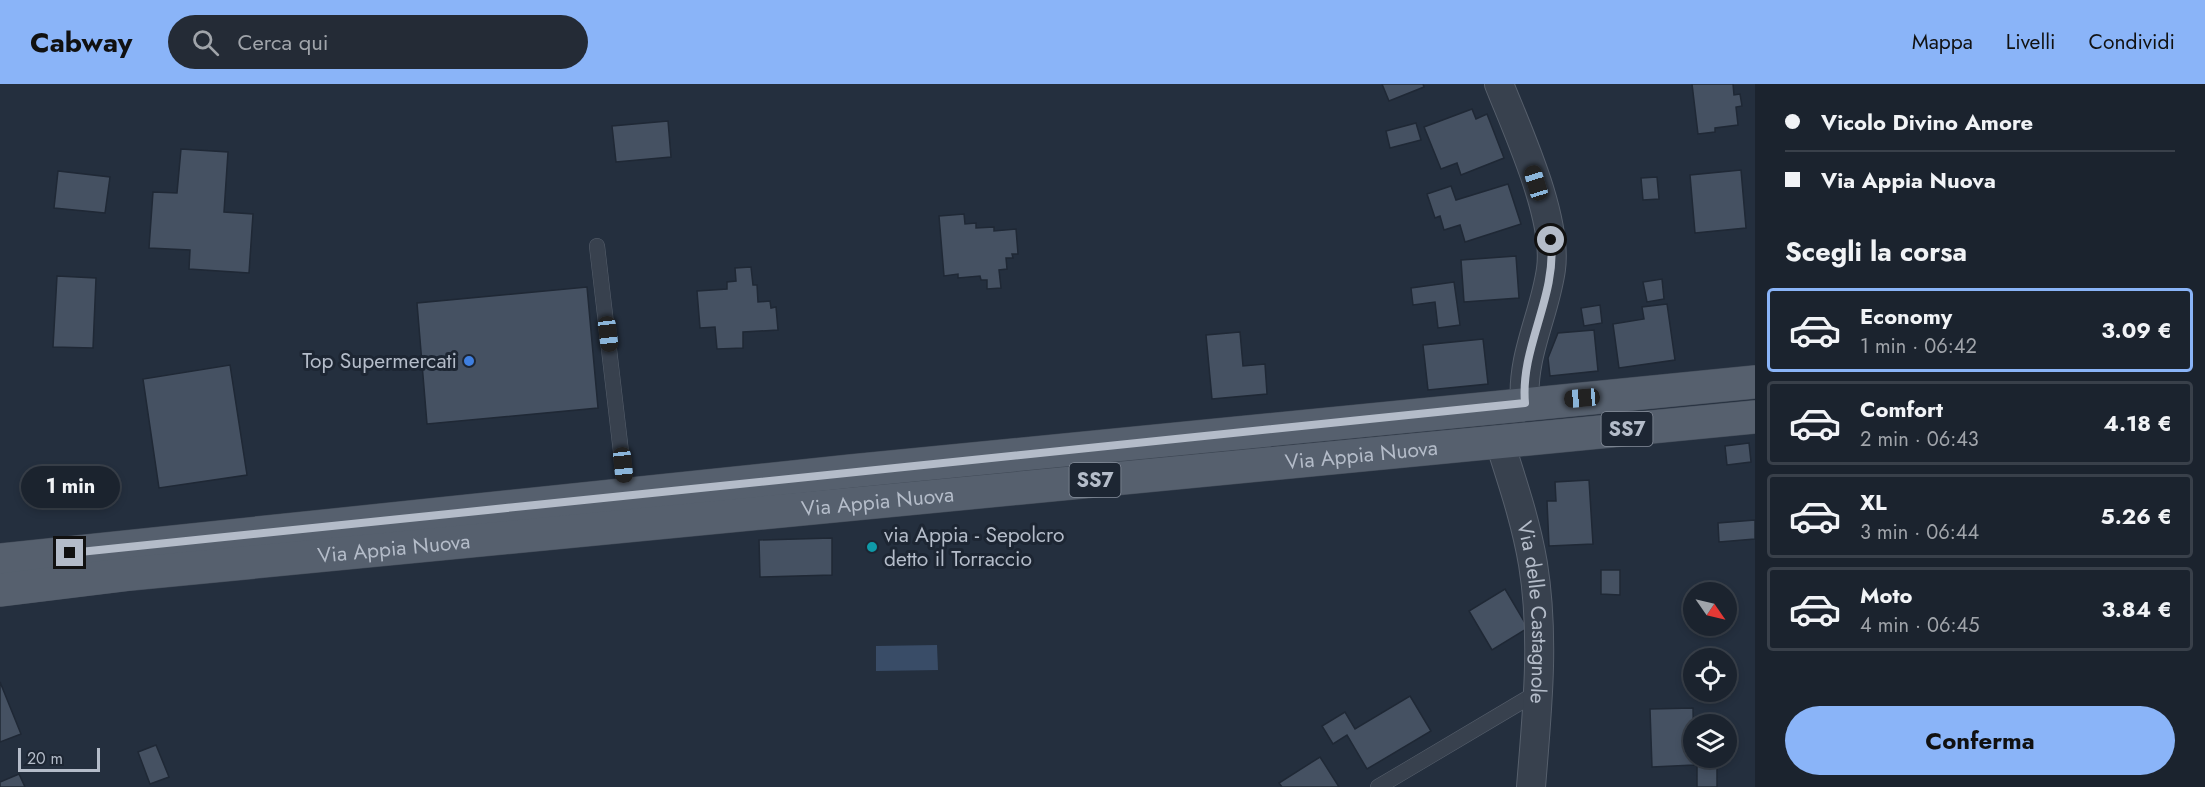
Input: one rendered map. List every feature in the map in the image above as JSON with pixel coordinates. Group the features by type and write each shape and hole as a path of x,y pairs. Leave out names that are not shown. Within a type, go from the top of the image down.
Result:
{"main road":[{"name":"Via Appia Nuova","path":"0,561 1525,403 1755,382"},
{"name":"Via Appia Nuova","path":"0,591 166,570 1755,417"}],"street":[{"path":"1499,84 1531,166 1547,218 1552,250 1547,289 1523,381 1525,403"},
{"name":"Via delle Castagnole","path":"1499,440 1520,509 1533,564 1538,607 1538,692 1531,787"}],"lane":[{"path":"597,246 626,495"},
{"path":"1378,787 1538,692"}],"water":[{"path":"937,645 938,670 876,671 876,646"}],"building":[{"path":"1382,84 1423,84 1424,87 1389,101"},
{"path":"1692,84 1733,84 1734,95 1740,94 1742,106 1736,107 1738,125 1715,128 1715,132 1698,134"},
{"path":"1472,109 1476,119 1487,114 1504,158 1461,175 1457,163 1441,169 1424,127"},
{"path":"668,121 671,157 616,162 612,126"},
{"path":"1416,123 1421,140 1390,148 1386,131"},
{"path":"181,149 228,152 224,212 253,214 249,273 189,269 190,250 149,248 153,192 177,193"},
{"path":"1741,170 1746,228 1695,233 1690,175"},
{"path":"58,171 110,177 105,213 54,208"},
{"path":"1657,177 1659,199 1643,200 1641,178"},
{"path":"1508,184 1521,224 1465,242 1460,225 1444,230 1440,216 1435,218 1427,194 1451,186 1456,200"},
{"path":"964,214 965,224 976,223 976,228 994,227 994,231 1016,229 1018,254 1012,254 1013,258 1006,258 1007,269 999,270 1001,288 987,289 987,280 981,280 980,276 958,278 958,274 944,276 939,216"},
{"path":"1516,256 1519,298 1464,302 1461,260"},
{"path":"751,267 753,285 757,285 758,302 770,301 771,308 776,307 778,330 743,332 743,348 717,349 715,327 700,328 697,291 727,289 727,282 736,281 735,268"},
{"path":"57,276 96,278 93,348 53,347"},
{"path":"1662,279 1664,299 1647,302 1643,282"},
{"path":"1454,282 1460,325 1438,328 1435,302 1413,305 1411,288"},
{"path":"587,287 598,408 427,424 417,303"},
{"path":"1667,304 1675,360 1619,368 1613,324 1644,319 1642,307"},
{"path":"1600,305 1602,323 1584,326 1581,308"},
{"path":"1594,330 1598,371 1550,376 1548,358 1558,333"},
{"path":"1240,332 1243,366 1265,364 1267,394 1212,399 1206,335"},
{"path":"1483,339 1488,384 1428,390 1423,345"},
{"path":"230,365 247,475 159,488 143,379"},
{"path":"1749,443 1751,462 1727,465 1725,446"},
{"path":"1589,480 1593,544 1549,546 1547,501 1556,501 1555,482"},
{"path":"1755,520 1755,539 1719,542 1718,523"},
{"path":"832,538 832,575 760,577 759,540"},
{"path":"1601,570 1620,570 1620,595 1601,594"},
{"path":"1505,589 1528,628 1492,650 1469,611"},
{"path":"0,682 21,734 0,742"},
{"path":"1410,696 1431,731 1367,769 1347,735 1333,744 1322,726 1345,712 1355,729"},
{"path":"1693,708 1693,714 1683,714 1683,766 1652,767 1650,709"},
{"path":"156,745 169,777 150,784 138,752"},
{"path":"1320,757 1339,787 1282,787 1279,783"},
{"path":"1697,768 1717,768 1717,787 1697,787"},
{"path":"19,774 25,787 0,787 0,782"}],"place":[{"name":"Top Supermercati","path":"469,361"},
{"name":"via Appia - Sepolcro detto il Torraccio","path":"872,547"}],"route":[{"path":"70,553 1525,403 1523,381 1550,278 1551,240"}]}
